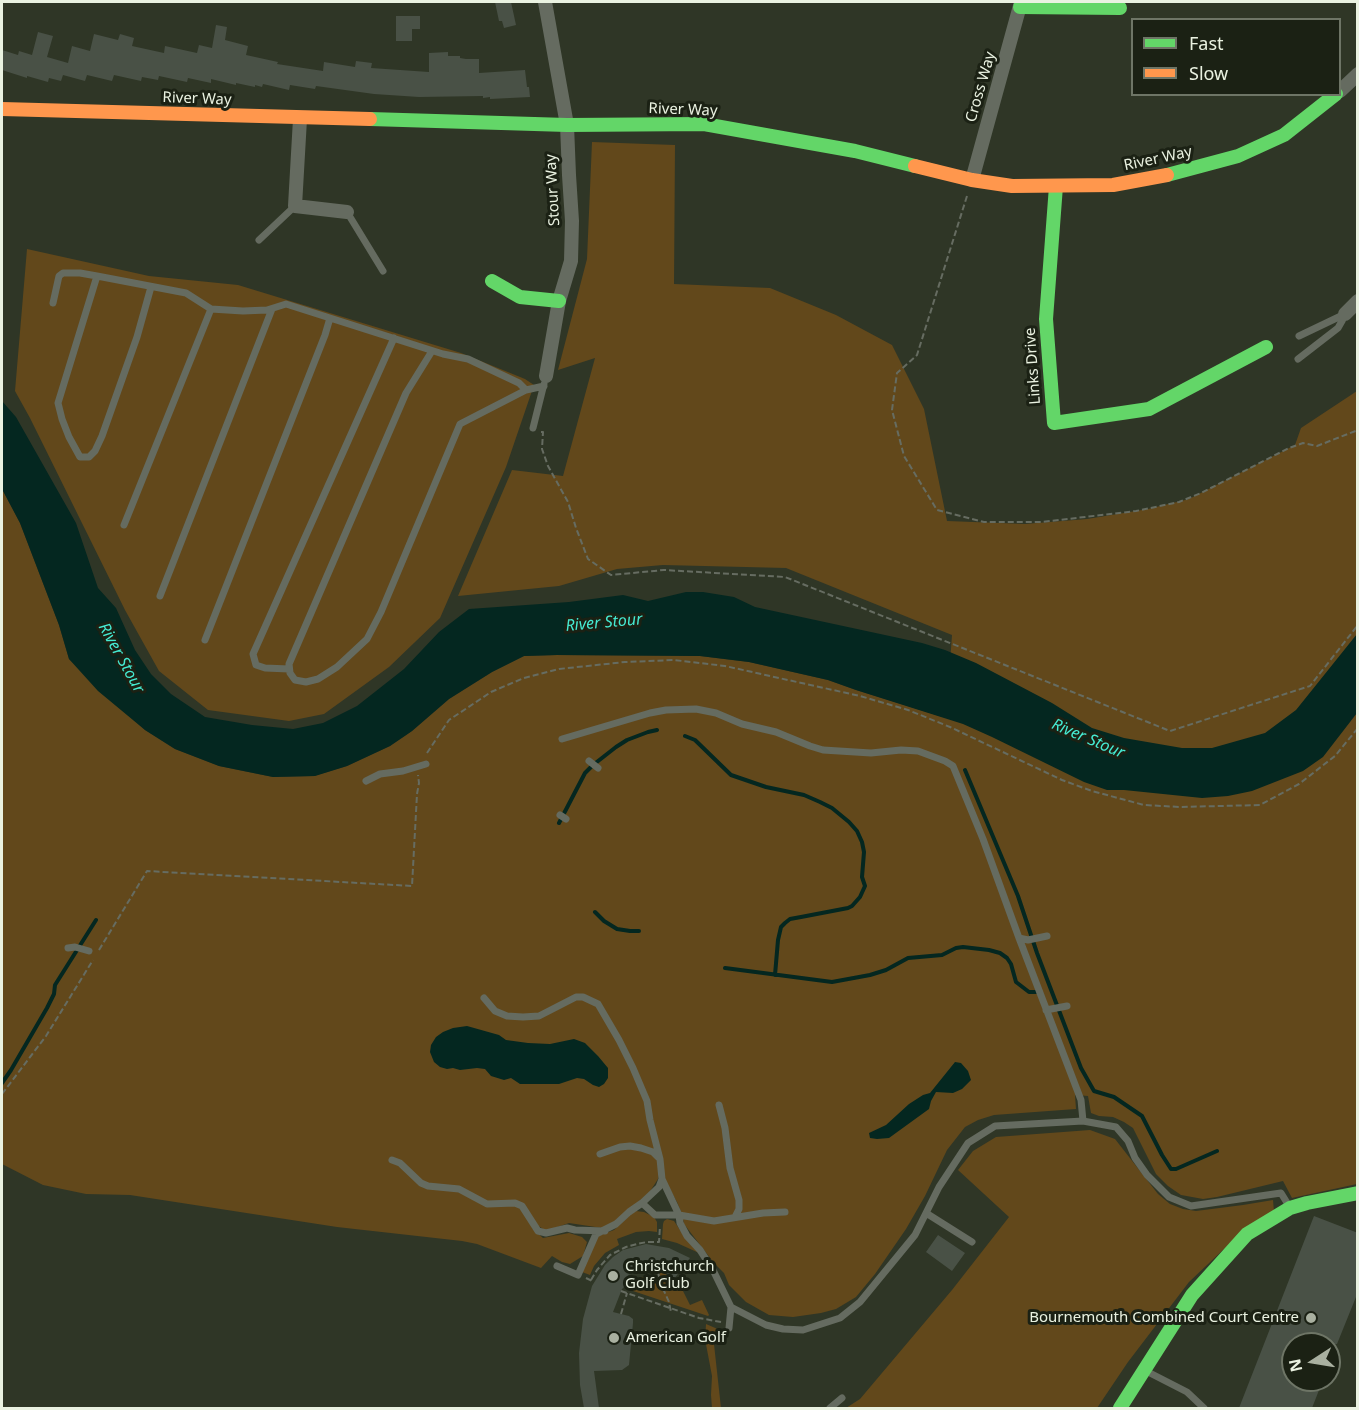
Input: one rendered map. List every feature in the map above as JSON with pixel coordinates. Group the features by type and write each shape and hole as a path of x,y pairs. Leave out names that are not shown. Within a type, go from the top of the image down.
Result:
{"street":[{"name":"Stour Way","path":"545,2 567,125 572,221 572,261 559,301 545,381"},
{"path":"1021,4 1120,8"},
{"name":"Cross Way","path":"972,180 1021,4"},
{"path":"1341,90 1358,74"},
{"name":"River Way","path":"2,109 567,125 704,124 855,151 972,180 1012,186 1056,186 1123,183 1174,174 1238,156 1284,135 1334,96"},
{"path":"300,118 295,206 347,212"},
{"name":"Links Drive","path":"1056,186 1046,319 1054,423 1149,409 1266,347"},
{"path":"492,281 520,297 559,301"},
{"path":"1345,314 1358,302"},
{"path":"1120,1408 1192,1295 1247,1234 1290,1208 1358,1193"}],"lane":[{"path":"259,240 295,206"},
{"path":"347,212 383,271"},
{"path":"53,303 59,276 63,273 80,273 186,293 211,309 243,311 272,309 286,304 432,351 468,359 519,383 526,390"},
{"path":"97,276 58,403 69,437 80,457 89,457 95,451 102,436 151,287"},
{"path":"124,525 211,309"},
{"path":"160,596 272,309"},
{"path":"1299,336 1345,314"},
{"path":"1298,359 1338,328 1345,314"},
{"path":"205,640 326,335 330,318"},
{"path":"290,669 265,668 256,665 253,654 394,338"},
{"path":"432,351 406,393 289,664 290,673 295,680 306,682 318,679 337,667 368,639 460,424 545,381"},
{"path":"533,428 545,381"},
{"path":"562,739 650,713 696,709 776,732 823,750 871,753 901,750 918,752 953,766 995,870 1018,938 1081,1100 1083,1121"},
{"path":"589,761 598,768"},
{"path":"366,781 380,774 424,765"},
{"path":"1018,938 1028,940 1047,936"},
{"path":"68,948 75,947 89,951"},
{"path":"484,998 495,1011 507,1016 523,1017 539,1016 576,997 583,997 598,1004 619,1040 647,1101 660,1159 662,1179 679,1215 680,1223 713,1270 731,1307 729,1326"},
{"path":"1046,1010 1067,1006"},
{"path":"719,1105 725,1128 730,1168 739,1200 739,1209 735,1217"},
{"path":"731,1307 766,1325 783,1329 803,1330 840,1318 860,1302 915,1235 939,1187 968,1143 995,1126 1083,1121 1116,1127 1128,1141 1135,1158 1147,1175 1169,1197 1191,1206 1281,1193 1290,1208"},
{"path":"600,1154 630,1146 653,1152 660,1159"},
{"path":"392,1160 400,1163 421,1183 428,1186 459,1189 487,1204 515,1203 522,1206 538,1231 546,1233 567,1228 605,1231"},
{"path":"557,1266 578,1275 596,1234 616,1224 642,1203 659,1187 662,1179"},
{"path":"642,1203 655,1215 679,1215 714,1221 785,1212"},
{"path":"926,1213 972,1242"},
{"path":"1144,1370 1187,1392 1204,1408"},
{"path":"830,1408 842,1398"}],"path":[{"path":"533,428 543,432 542,449 548,466 568,502 588,559 611,574 664,570 785,577 1170,731 1310,686 1358,626"},
{"path":"2,1094 46,1036 147,872 412,886 418,774 424,765 423,758 449,720 491,692 524,678 560,669 625,662 674,660 725,666 860,696 908,710 950,727 1062,780 1144,805 1180,807 1260,805 1299,784 1335,756 1358,728"},
{"path":"591,1280 610,1256 626,1247 659,1242 660,1216"},
{"path":"658,1271 671,1310"},
{"path":"621,1291 671,1310 729,1326"},
{"path":"621,1314 627,1293"}],"shaded area":[{"path":"592,142 675,145 674,284 770,288 836,315 892,345 924,409 947,521 1025,524 1087,519 1148,509 1189,499 1295,445 1301,428 1357,391 1357,1184 1292,1198 1283,1181 1203,1199 1181,1195 1156,1174 1133,1128 1113,1117 1091,1113 1088,1096 1075,1095 1076,1109 994,1115 965,1127 947,1150 906,1229 856,1297 836,1309 793,1317 769,1315 746,1302 729,1285 724,1273 684,1224 677,1202 660,1172 649,1193 609,1226 602,1228 569,1223 546,1231 537,1225 532,1228 543,1238 569,1233 582,1237 587,1242 583,1256 570,1264 552,1256 541,1268 477,1244 462,1241 337,1227 130,1195 86,1194 43,1185 2,1164 2,489 20,523 59,625 69,659 145,730 175,749 219,766 273,777 314,776 347,766 390,746 412,731 449,699 492,672 524,656 700,656 749,662 828,680 946,718 952,635 786,568 663,565 617,569 559,586 458,596 512,470 563,476 595,358 558,370 587,259"},
{"path":"27,249 149,276 238,285 461,353 525,379 534,385 506,467 440,618 389,667 324,714 289,721 208,710 159,671 125,610 15,391"},
{"path":"1090,1130 1115,1139 1158,1194 1170,1204 1196,1211 1273,1200 1274,1212 1244,1230 1189,1282 1128,1362 1097,1408 846,1408 860,1399 952,1290 1009,1217 958,1170 973,1151 996,1137"},
{"path":"636,1211 654,1217 657,1222 657,1232 636,1232 617,1239 619,1245 605,1253 590,1275 582,1272 598,1236 614,1230"},
{"path":"667,1219 674,1221 699,1253 662,1239 663,1224"},
{"path":"660,1271 674,1279 690,1305 702,1300 709,1315 627,1289 642,1277 658,1282"},
{"path":"706,1324 722,1333 713,1335 721,1408 712,1408 712,1376 705,1339"}],"water":[{"name":"River Stour","path":"2,401 16,417 76,523 98,588 116,608 135,650 151,674 171,694 205,717 293,729 323,723 357,706 404,669 439,632 469,609 569,602 623,595 648,601 686,592 734,597 755,607 945,650 976,663 1052,703 1092,728 1124,738 1182,748 1212,748 1265,733 1296,710 1357,634 1357,713 1323,757 1303,771 1252,791 1202,798 1107,790 1084,782 963,724 828,680 749,662 700,656 524,656 492,672 449,699 412,731 390,746 347,766 315,776 273,777 219,766 175,749 145,730 98,691 69,659 59,625 20,523 2,489"},
{"path":"467,1026 499,1035 506,1040 550,1044 574,1039 585,1043 608,1068 608,1078 599,1087 577,1078 559,1084 520,1084 511,1078 504,1080 491,1076 485,1069 460,1070 440,1067 434,1062 430,1052 436,1037 453,1028"},
{"path":"955,1062 961,1063 968,1071 971,1080 962,1089 953,1093 936,1092 929,1109 889,1138 870,1138 869,1133 886,1125 909,1104 930,1093"}],"building":[{"path":"495,2 511,2 516,25 504,28 502,21 499,21"},
{"path":"396,16 420,16 420,29 412,29 412,41 396,41"},
{"path":"216,25 227,27 225,40 248,46 246,55 278,62 277,64 323,71 324,62 355,67 356,61 372,63 371,68 429,72 429,53 448,52 448,56 479,59 479,73 525,70 530,97 490,99 490,97 483,98 483,96 419,97 290,85 289,90 263,84 262,87 255,85 255,87 211,79 211,83 188,78 187,82 159,76 158,80 142,77 141,81 114,75 112,81 87,75 85,81 63,75 61,81 49,78 48,82 2,70 2,50 18,55 19,51 32,55 38,32 53,36 47,57 68,63 72,46 90,51 94,34 118,40 120,34 134,38 132,46 164,53 165,46 197,53 199,45 212,48"},
{"name":"Bournemouth Combined Court Centre","path":"1314,1216 1358,1233 1358,1292 1341,1334 1341,1332 1281,1332 1281,1392 1318,1392 1312,1408 1239,1408"},
{"path":"938,1235 965,1253 952,1271 926,1252"},
{"path":"646,1244 669,1248 690,1258 674,1279 654,1270 628,1275 631,1280 622,1289 613,1312 633,1319 629,1365 622,1370 594,1371 599,1408 584,1408 580,1385 579,1353 583,1319 592,1286 613,1257 623,1250"}],"waterway":[{"path":"559,823 585,773 593,765 627,740 657,730"},
{"path":"685,736 695,740 731,775 766,787 804,795 832,808 857,831 862,842 864,852 862,877 865,886 860,897 848,908 790,919 785,923 781,927 778,940 775,975"},
{"path":"965,770 1018,896 1081,1068 1094,1091 1114,1097 1142,1116 1171,1169 1176,1169 1217,1151"},
{"path":"595,912 617,929 639,931"},
{"path":"2,1083 47,1008 54,994 55,985 96,920"},
{"path":"725,968 832,982 886,970 908,958 942,955 963,947 1000,953 1011,964 1016,982 1029,992 1036,992"}],"traffic: fast":[{"path":"1020,7 1120,8"},
{"path":"1167,175 1238,156 1284,135 1333,96"},
{"path":"370,119 567,125 704,124 855,151 915,166"},
{"path":"1056,186 1046,319 1054,423 1149,409 1266,347"},
{"path":"492,281 520,297 559,301"},
{"path":"1120,1408 1192,1295 1247,1234 1290,1208 1358,1193"}],"traffic: slow":[{"path":"2,109 370,119"},
{"path":"915,166 972,180 1012,186 1113,185 1167,175"}],"place":[{"name":"Christchurch Golf Club","path":"613,1276"},
{"name":"Bournemouth Combined Court Centre","path":"1311,1318"},
{"name":"American Golf","path":"614,1338"}]}
